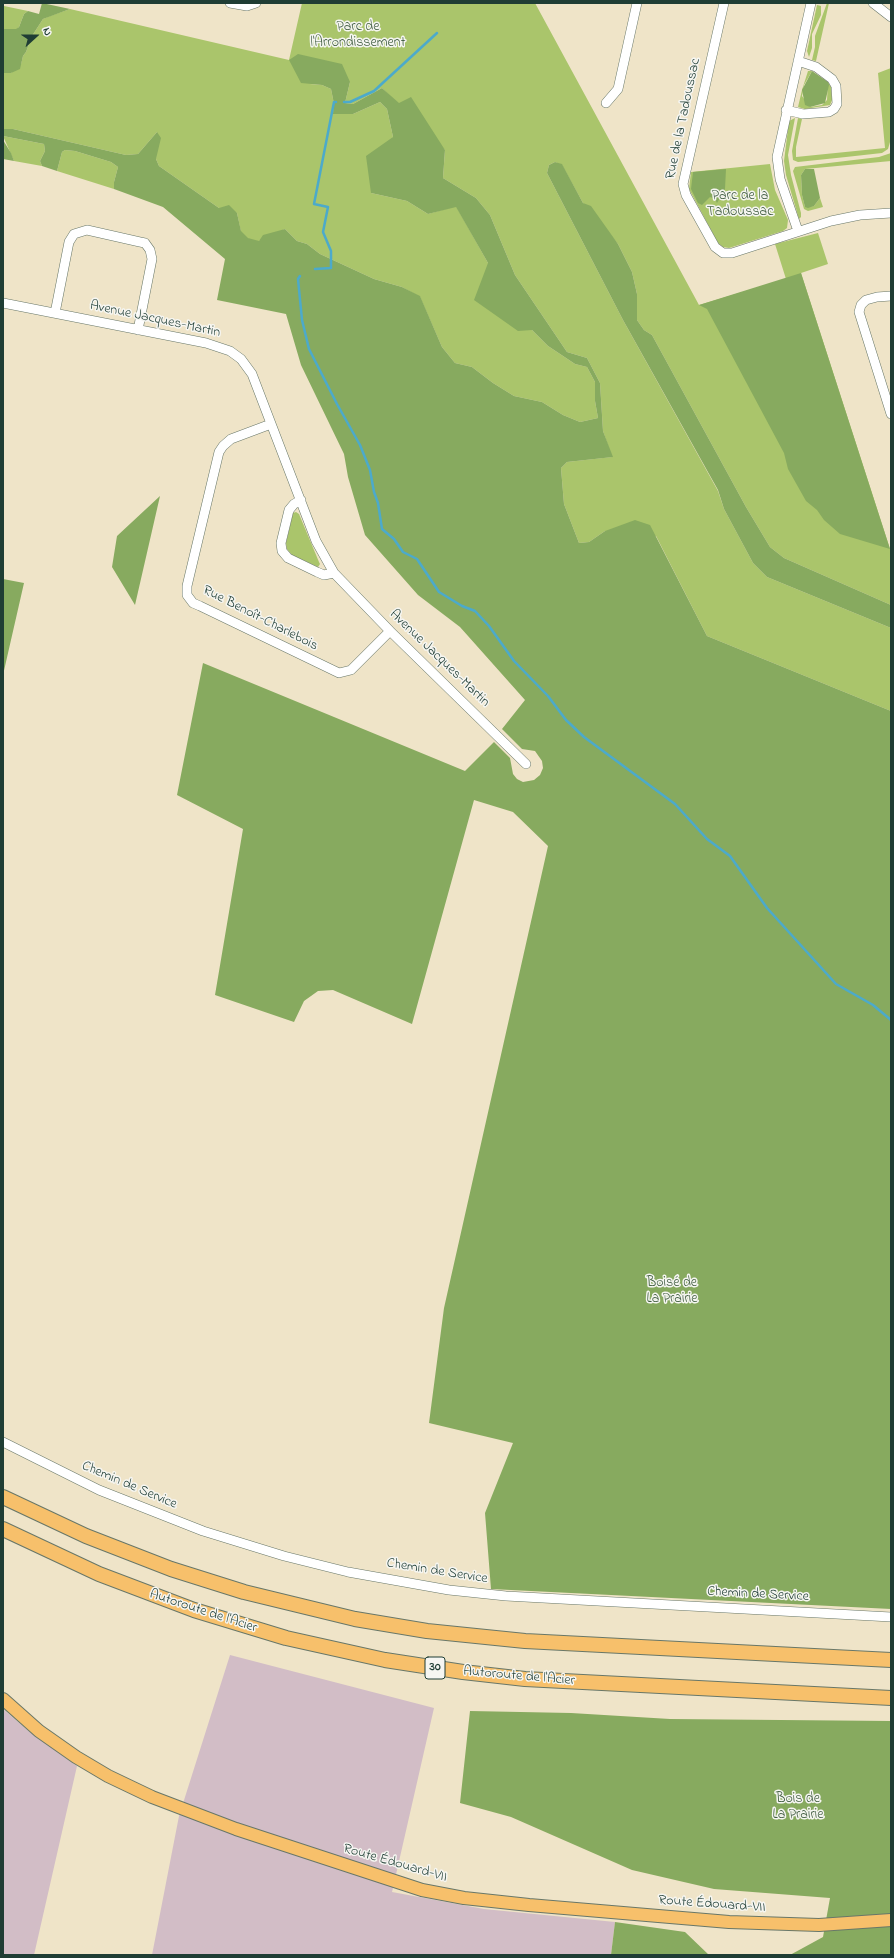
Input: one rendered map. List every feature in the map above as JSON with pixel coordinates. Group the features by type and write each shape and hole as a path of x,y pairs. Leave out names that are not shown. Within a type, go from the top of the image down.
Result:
{"highway":[{"path":"3,1497 103,1543 177,1571 271,1600 355,1619 433,1632 525,1641 891,1660"},
{"name":"Autoroute de l'Acier","path":"3,1529 99,1574 189,1609 286,1638 385,1660 463,1672 533,1679 891,1698"}],"main road":[{"name":"Route Édouard-VII","path":"3,1698 39,1731 72,1754 108,1776 159,1800 284,1846 422,1890 464,1898 529,1905 735,1922 819,1925 891,1920"}],"street":[{"path":"230,3 247,6 256,3"},
{"path":"606,103 614,95 619,85 637,3"},
{"name":"Rue de la Tadoussac","path":"724,3 683,184 686,195 715,247 724,253 732,253 798,231"},
{"path":"811,3 778,151 780,180 798,231 846,217 891,213"},
{"path":"872,3 891,17"},
{"path":"786,110 803,114 829,112 834,109 837,104 834,81 816,67 798,61"},
{"path":"55,313 69,242 74,234 87,230 145,243 150,250 152,259 138,330"},
{"path":"891,296 877,297 866,300 861,305 859,312 887,385 891,414"},
{"name":"Avenue Jacques-Martin","path":"3,303 206,343 223,348 235,354 252,374 320,550 334,573 390,631 526,764"},
{"name":"Rue Benoît-Charlebois","path":"271,424 232,439 223,446 219,452 187,586 187,595 193,602 200,606 339,673 351,670 390,631"},
{"path":"301,500 294,504 289,510 281,543 282,551 288,558 324,576 334,573"},
{"name":"Chemin de Service","path":"3,1442 99,1490 177,1521 263,1550 348,1572 449,1590 506,1596 891,1617"}],"shaded area":[{"path":"230,1655 434,1708 392,1892 484,1909 615,1922 611,1955 152,1955 179,1816"},
{"path":"3,1709 31,1733 77,1766 34,1955 3,1955"}],"green space":[{"path":"42,3 70,9 43,19 32,36 23,56 20,69 11,73 3,73 3,29 16,29 19,27 24,14 28,11 39,14"},
{"name":"Parc de l'Arrondissement","path":"302,3 535,3 699,305 786,279 775,244 818,233 828,264 801,273 891,552 891,605 784,558 770,547 746,507 652,335 644,330 637,320 637,294 632,272 618,244 583,203 562,165 555,162 549,165 547,173 623,320 718,491 724,509 753,563 767,577 891,628 891,711 707,636 656,536 605,531 589,542 579,543 564,504 561,468 567,462 612,457 603,431 600,383 587,358 567,352 515,275 490,215 476,198 443,178 445,150 382,88 353,104 345,103 350,82 310,85 322,85 331,89 334,104 353,114 380,102 387,109 393,137 371,193 407,201 428,214 456,206 488,263 532,330 548,346 575,364 587,367 595,382 595,401 598,418 580,422 563,415 542,402 514,396 493,383 472,367 455,363 442,347 420,297 402,287 374,279 320,254 307,244 297,241 285,229 255,242 247,238 241,232 237,213 219,208 159,166 156,159 157,132 138,154 126,155 13,129 4,129 3,127 3,73 11,73 21,64 32,36 43,19 50,16 70,9 289,60"},
{"path":"827,3 829,3 816,61 812,60 815,47 815,36"},
{"path":"817,5 821,6 821,15 812,34 812,48 809,57 807,51"},
{"path":"4,6 28,11 24,14 19,27 16,30 3,29"},
{"name":"Boisé de La Prairie","path":"298,54 342,64 350,82 345,103 353,104 382,88 399,103 411,97 445,150 443,178 476,198 490,215 515,275 567,352 587,358 600,383 603,431 613,457 567,462 561,468 564,504 579,543 589,542 605,531 635,520 650,525 707,636 891,711 891,1609 491,1589 485,1513 513,1443 429,1423 444,1308 548,846 513,812 474,800 412,1024 333,990 318,991 304,1001 294,1022 215,995 243,829 177,795 203,663 465,771 494,742 510,758 513,774 517,779 523,782 534,780 540,775 543,768 542,761 535,751 522,749 502,729 525,700 460,627 418,595 365,535 348,477 344,454 301,365 286,314 217,300 225,259 163,207 114,189 114,182 118,167 111,162 75,151 65,150 62,152 57,171 42,166 40,161 45,151 44,144 3,136 3,127 4,129 13,129 126,155 138,154 157,132 161,138 156,159 159,166 219,208 229,205 237,213 241,231 248,238 259,241 263,235 285,229 297,241 307,244 320,254 374,279 402,287 420,296 442,347 455,363 472,367 493,383 514,396 542,402 563,415 580,422 598,418 595,401 595,382 587,367 575,364 548,346 532,330 518,331 474,300 488,263 456,207 428,214 407,201 371,193 366,156 393,137 387,109 380,102 353,114 333,114 334,104 331,89 322,85 301,83 289,60"},
{"path":"891,68 890,142 888,149 882,153 798,162 793,160 792,151 798,118 802,119 796,147 796,157 885,148 878,73"},
{"path":"808,71 812,71 804,85 802,96 810,107 822,105 827,100 828,82 831,87 832,100 830,105 805,109 798,107 802,90"},
{"path":"812,71 828,82 829,85 825,103 810,107 805,105 802,90"},
{"path":"795,118 788,155 791,175 801,213 801,217 799,219 786,175 784,161 789,121"},
{"path":"3,136 44,144 45,151 40,161 42,166 14,161"},
{"path":"3,140 11,153 14,161 3,159"},
{"path":"65,150 75,151 111,162 118,167 114,182 114,189 57,171 62,152"},
{"path":"891,153 891,161 805,169 801,175 802,195 805,207 814,206 820,198 823,207 808,211 804,209 793,171 795,167 879,157"},
{"path":"555,162 562,164 583,203 591,206 618,244 632,272 637,294 637,320 644,330 652,335 746,507 770,547 784,558 891,605 891,628 767,577 753,563 724,509 718,490 623,320 547,173 549,165"},
{"name":"Parc de la Tadoussac","path":"770,164 775,190 788,220 787,228 783,231 729,248 723,247 718,243 689,189 691,172"},
{"path":"726,169 725,189 717,203 715,199 710,197 702,205 698,203 691,189 693,172"},
{"path":"805,169 814,169 820,198 814,206 808,208 805,207 802,195 801,175"},
{"path":"801,273 890,549 840,534 824,520 817,510 806,501 788,469 784,453 707,309 699,305"},
{"path":"160,496 135,605 112,567 117,536"},
{"path":"296,512 299,514 320,564 318,567 292,555 287,549 286,543 293,513"},
{"path":"3,579 24,583 3,675"},
{"name":"Bois de La Prairie","path":"470,1711 571,1713 670,1719 891,1721 891,1955 790,1955 823,1937 830,1898 714,1889 632,1870 511,1817 460,1803"},
{"path":"615,1922 685,1932 709,1955 611,1955"}],"waterway":[{"path":"344,102 350,102 374,91 437,33"},
{"path":"315,269 331,268 331,251 323,232 328,207 314,204 334,102 336,102"},
{"path":"300,276 298,279 302,320 309,349 360,445 370,470 374,492 378,503 382,529 394,539 403,552 417,559 439,592 462,606 475,611 489,626 514,661 548,696 566,720 584,737 675,804 707,839 730,856 767,908 836,984 873,1005 891,1020"}]}
